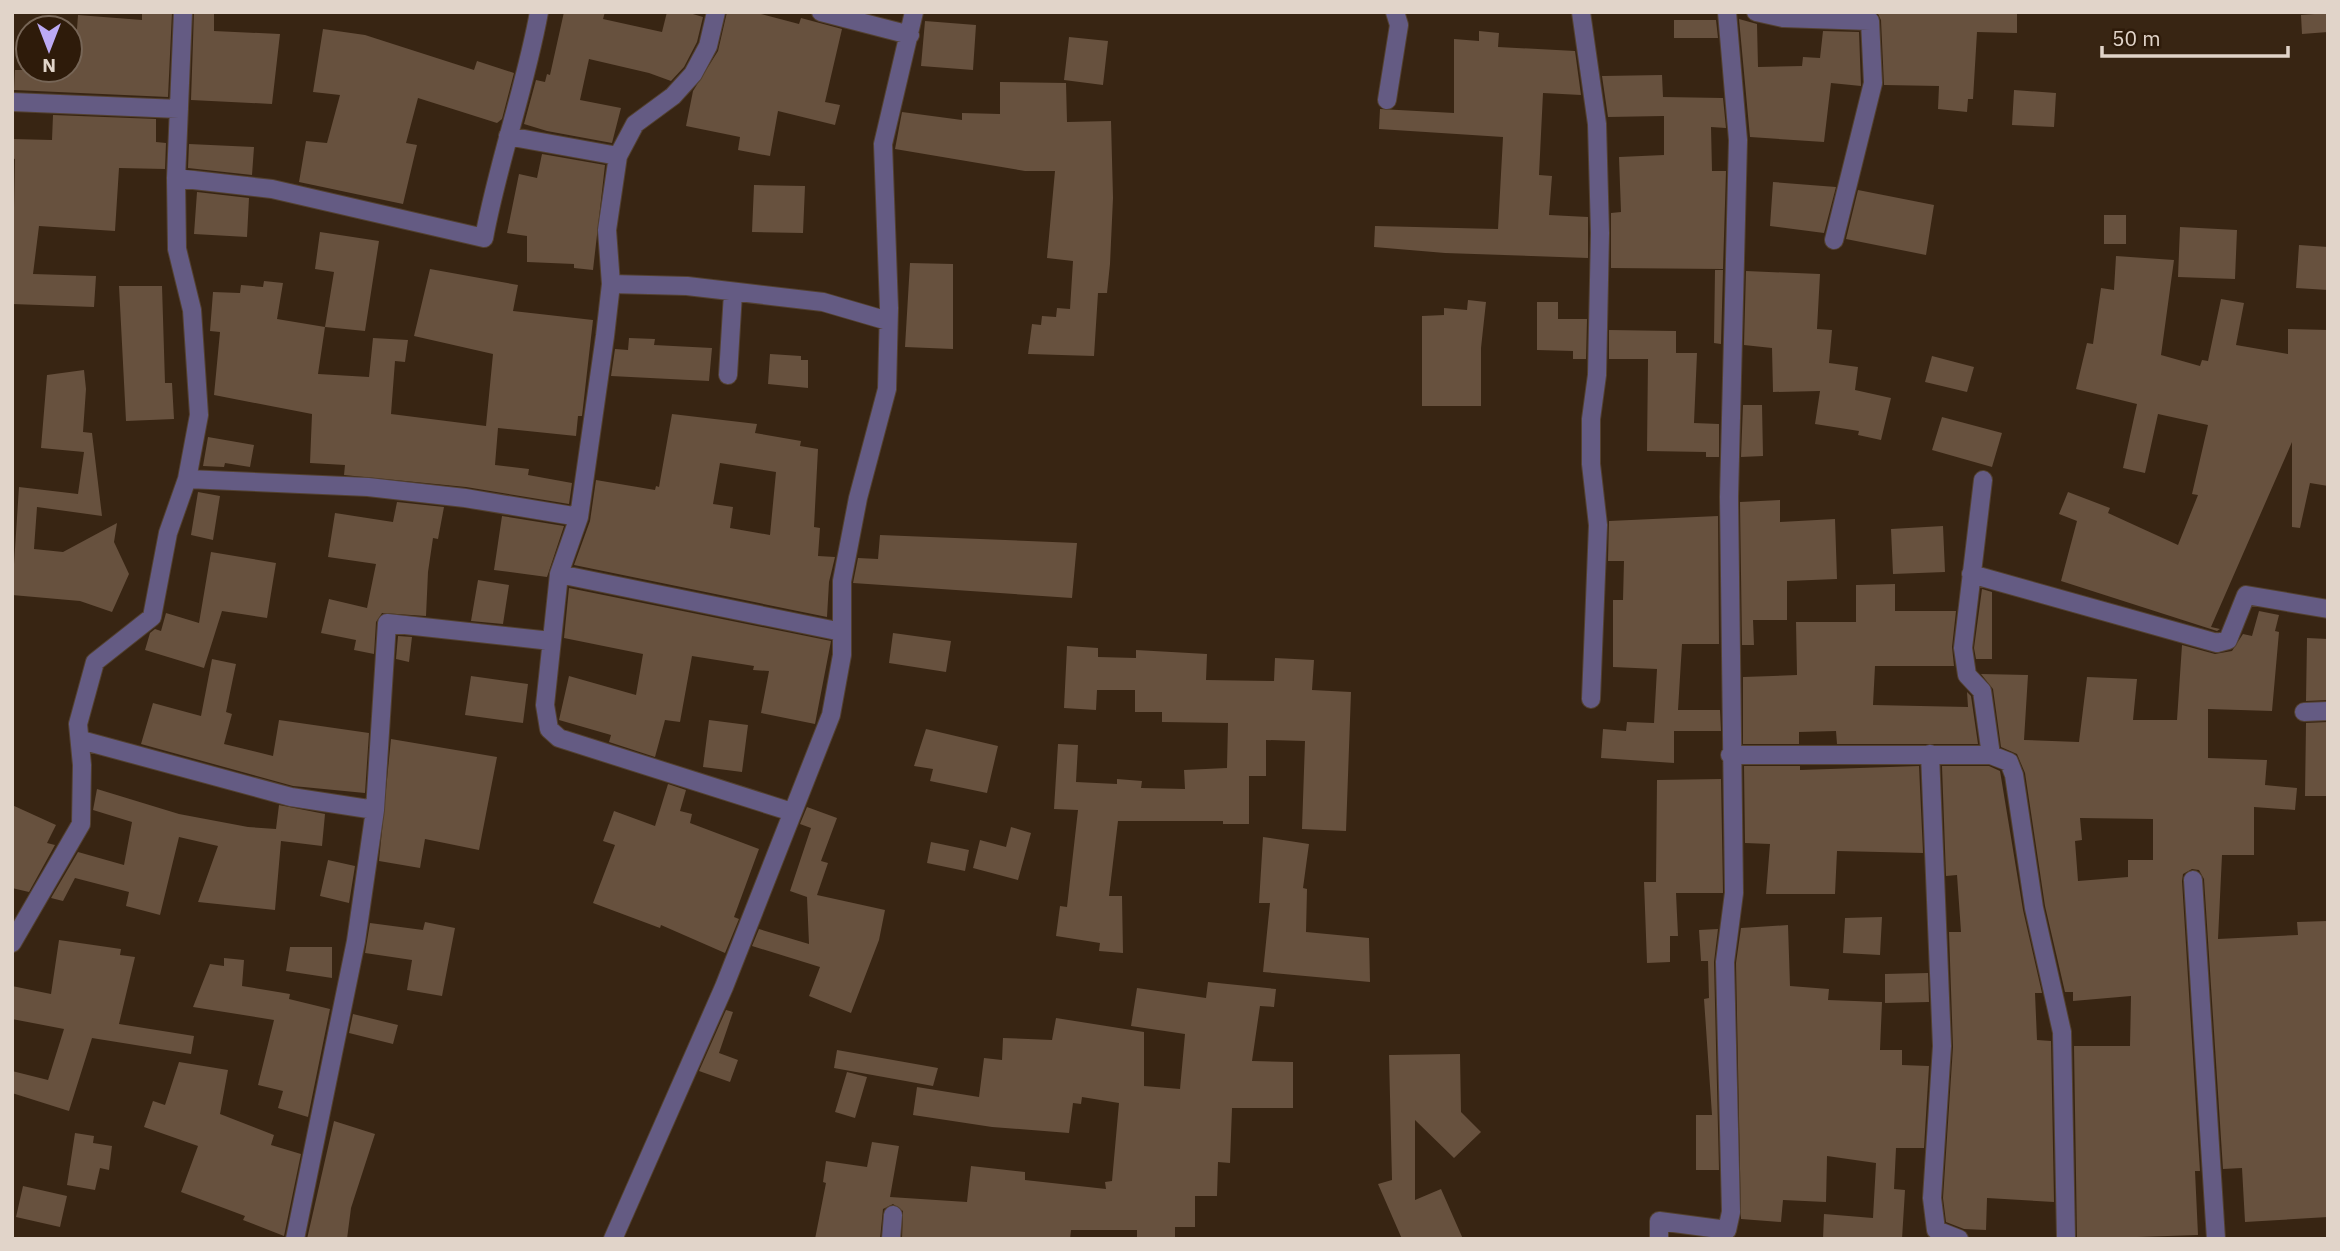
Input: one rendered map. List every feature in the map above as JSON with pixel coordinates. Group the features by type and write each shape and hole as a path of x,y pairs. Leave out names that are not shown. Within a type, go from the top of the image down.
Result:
{"street":[{"path":"12,943 81,824 81,740 78,724 95,663 152,617 168,533 187,479 199,415 192,310 177,249 176,178 183,12"},
{"path":"176,178 272,189 484,238 508,136 530,60 539,12"},
{"path":"716,12 708,46 693,74 673,96 635,124 618,156 607,230 611,284 579,517 559,574 545,705 549,729 559,738 792,812"},
{"path":"821,12 909,35"},
{"path":"612,1239 724,986 831,715 842,655 842,581 858,498 887,389 888,321 883,144 914,12"},
{"path":"1387,100 1399,25 1395,12"},
{"path":"1581,12 1597,124 1600,233 1597,375 1591,419 1591,464 1598,525 1591,699"},
{"path":"1659,1239 1659,1221 1727,1230 1731,1212 1726,962 1734,893 1730,755 1729,497 1738,141 1727,12"},
{"path":"1756,12 1783,18 1870,21 1873,83 1834,240"},
{"path":"12,102 179,109"},
{"path":"508,136 618,156"},
{"path":"611,284 687,286 823,302 888,321"},
{"path":"728,375 733,293"},
{"path":"187,479 368,487 465,498 579,517"},
{"path":"1983,480 1964,648 1967,675 1982,691 1991,755"},
{"path":"559,574 842,632"},
{"path":"1971,574 2217,643 2228,640 2246,595 2328,609"},
{"path":"295,1239 356,942 375,810 387,623 551,641"},
{"path":"2304,712 2328,711"},
{"path":"81,740 291,797 375,810"},
{"path":"1930,754 1942,1046 1932,1198 1936,1230 1959,1239"},
{"path":"1730,755 1991,755 2009,762 2014,775 2034,908 2062,1032 2066,1239"},
{"path":"2193,880 2216,1239"},
{"path":"891,1239 894,1215"}],"building":[{"path":"142,12 172,12 168,97 14,90 14,84 84,84 84,15 142,20"},
{"path":"194,12 214,12 214,31 280,34 272,104 191,100"},
{"path":"564,12 605,12 603,19 662,32 667,12 686,12 703,17 697,42 684,67 671,81 589,59 580,100 621,108 612,143 524,124 536,80 545,82 547,74 550,75"},
{"path":"727,12 753,12 799,24 801,18 842,29 825,102 840,105 835,125 778,111 770,156 738,150 740,137 686,126 693,91 718,51"},
{"path":"1877,12 2017,12 2017,33 1977,32 1973,99 1968,99 1967,112 1938,109 1939,86 1884,85 1881,20"},
{"path":"2328,13 2328,32 2302,34 2301,15"},
{"path":"1739,19 1757,24 1758,67 1802,66 1803,57 1820,58 1823,31 1859,32 1861,86 1831,83 1824,142 1750,137"},
{"path":"1674,20 1716,20 1718,38 1674,38"},
{"path":"925,21 976,25 973,70 921,66"},
{"path":"323,29 365,35 474,70 477,61 514,73 502,119 497,123 418,98 406,143 417,145 403,204 299,182 306,141 327,143 340,95 313,92"},
{"path":"1479,31 1499,33 1498,47 1575,51 1581,95 1543,93 1539,175 1552,176 1549,215 1588,217 1588,258 1445,253 1374,247 1375,226 1498,229 1503,137 1379,129 1380,109 1454,113 1454,39 1479,41"},
{"path":"1069,37 1108,41 1103,85 1064,80"},
{"path":"1662,75 1663,97 1723,98 1726,128 1711,127 1712,171 1726,171 1723,269 1611,268 1611,213 1621,212 1619,157 1664,155 1664,116 1608,117 1602,76"},
{"path":"1000,82 1066,83 1067,122 1111,121 1113,198 1110,264 1107,293 1098,293 1094,356 1028,354 1032,324 1041,325 1042,316 1056,317 1057,308 1070,309 1073,261 1047,258 1055,171 1025,171 895,149 902,112 962,120 962,113 1000,114"},
{"path":"2014,90 2056,93 2054,127 2012,125"},
{"path":"53,115 156,119 156,142 166,143 165,169 119,168 115,231 39,226 33,274 96,276 94,307 12,304 15,159 12,158 12,139 52,140"},
{"path":"189,144 254,147 252,175 188,168"},
{"path":"542,154 605,165 593,270 574,268 574,264 527,262 527,236 507,233 519,174 537,178"},
{"path":"1773,182 1836,187 1824,233 1770,226"},
{"path":"754,185 805,186 803,233 752,232"},
{"path":"1858,190 1934,205 1926,255 1846,239"},
{"path":"197,192 249,198 247,237 194,234"},
{"path":"2104,215 2126,215 2126,244 2104,244"},
{"path":"2180,227 2237,230 2235,279 2178,277"},
{"path":"320,232 379,241 365,331 325,327 334,272 315,269"},
{"path":"2299,245 2328,247 2328,290 2296,288"},
{"path":"2116,256 2174,260 2161,355 2200,366 2202,360 2208,361 2221,299 2244,303 2236,345 2288,354 2288,329 2328,330 2328,486 2310,483 2300,528 2292,527 2292,442 2211,627 2220,629 2217,631 2061,581 2077,521 2059,514 2068,492 2110,508 2108,513 2178,545 2198,495 2192,494 2208,425 2158,414 2145,473 2123,468 2137,404 2076,389 2087,343 2093,344 2101,288 2114,290"},
{"path":"910,263 953,264 953,349 905,347"},
{"path":"430,269 518,285 513,311 593,320 582,416 578,416 576,436 498,428 495,465 529,469 528,475 572,483 569,504 466,487 344,475 345,465 310,463 312,414 214,395 220,332 210,331 213,292 240,293 241,285 263,287 264,281 283,283 277,319 325,327 318,374 369,377 373,338 408,340 405,362 395,361 391,414 486,426 493,354 414,336"},
{"path":"1715,270 1723,270 1721,344 1714,343"},
{"path":"1746,271 1820,274 1817,329 1832,330 1829,363 1858,367 1855,390 1891,398 1881,440 1858,435 1859,431 1815,424 1820,391 1773,392 1772,348 1744,345"},
{"path":"119,286 162,286 165,383 172,383 174,419 126,421"},
{"path":"1468,300 1486,302 1481,348 1481,406 1422,406 1422,316 1444,315 1444,308 1467,310"},
{"path":"1537,302 1558,302 1558,319 1587,319 1586,359 1573,359 1573,351 1537,350"},
{"path":"1609,330 1676,331 1676,353 1697,353 1694,423 1719,424 1719,457 1706,457 1706,452 1647,451 1648,359 1609,359"},
{"path":"629,338 655,339 654,345 712,348 709,381 611,376 615,349 628,350"},
{"path":"770,354 801,356 801,360 808,360 808,388 768,384"},
{"path":"1932,356 1974,367 1967,392 1925,382"},
{"path":"84,370 86,389 83,432 92,433 102,516 37,507 34,549 63,552 117,523 114,542 129,574 112,612 80,601 12,595 19,487 78,494 84,452 41,448 47,375"},
{"path":"1743,405 1762,405 1763,456 1741,457"},
{"path":"672,414 757,424 755,433 801,441 800,446 818,449 814,527 820,528 818,556 835,557 829,582 827,617 574,565 590,521 596,480 655,490 656,486 659,487","holes":["720,463 776,472 770,535 730,528 733,507 713,504"]},
{"path":"1942,417 2002,433 1992,467 1932,450"},
{"path":"208,437 254,445 250,467 225,463 224,467 203,466"},
{"path":"198,492 220,496 213,540 191,535"},
{"path":"1780,500 1780,522 1835,519 1837,579 1787,581 1787,620 1753,620 1754,645 1742,645 1740,502"},
{"path":"397,502 444,507 438,539 433,538 426,616 382,613 376,622 374,654 354,650 356,640 321,633 329,599 367,608 376,564 328,557 335,513 393,522"},
{"path":"502,516 564,526 547,577 494,570"},
{"path":"1718,516 1719,644 1682,644 1678,710 1720,710 1721,731 1674,731 1674,763 1601,758 1603,729 1626,731 1627,722 1654,723 1657,669 1613,667 1613,600 1623,600 1624,561 1608,561 1609,521"},
{"path":"1943,526 1945,572 1893,574 1891,529"},
{"path":"880,535 1077,543 1072,598 853,583 858,558 878,559"},
{"path":"211,552 276,563 267,618 222,611 204,668 145,650 150,633 155,629 161,631 166,613 199,623"},
{"path":"478,580 509,585 503,624 471,621"},
{"path":"1895,584 1895,611 1956,611 1952,647 1954,666 1875,666 1873,705 1968,707 1967,692 1971,696 1978,744 1837,744 1836,731 1799,732 1799,744 1743,744 1743,677 1797,675 1796,622 1856,622 1856,585"},
{"path":"569,588 831,641 815,724 761,713 769,671 692,656 680,722 665,720 655,757 609,742 611,735 559,720 569,676 636,695 643,654 564,638"},
{"path":"1982,589 1992,592 1992,659 1976,659 1974,648"},
{"path":"2259,611 2279,615 2275,631 2279,632 2272,711 2208,709 2208,758 2267,760 2265,785 2297,788 2295,810 2254,807 2254,855 2222,855 2218,939 2298,935 2297,922 2328,921 2328,1217 2245,1222 2242,1168 2223,1169 2204,879 2199,870 2192,869 2183,874 2182,881 2200,1171 2195,1171 2198,1235 2077,1239 2074,1046 2130,1046 2131,996 2073,1001 2073,992 2065,992 2045,906 2025,773 2017,754 2001,747 1993,689 1981,674 2028,675 2024,740 2079,742 2087,677 2137,679 2133,720 2177,720 2182,645 2215,654 2232,651 2243,634 2252,636","holes":["2080,818 2153,819 2153,860 2128,860 2128,877 2078,881 2075,841 2082,840"]},
{"path":"893,633 951,641 946,672 889,663"},
{"path":"398,636 412,637 409,662 396,659"},
{"path":"2307,638 2328,639 2328,700 2306,701"},
{"path":"1067,646 1098,648 1098,657 1136,658 1136,650 1207,654 1206,680 1274,681 1275,658 1314,660 1312,690 1351,692 1346,831 1302,829 1305,741 1266,740 1266,776 1249,776 1249,824 1223,824 1223,821 1118,821 1109,896 1122,896 1123,953 1099,951 1100,943 1056,936 1060,906 1067,907 1078,810 1054,809 1058,744 1078,745 1076,782 1117,784 1117,779 1142,781 1141,788 1185,789 1184,770 1227,768 1228,723 1162,722 1162,712 1135,712 1135,690 1097,690 1096,710 1064,708"},
{"path":"212,659 236,664 226,712 232,714 224,744 273,756 279,720 369,733 365,793 293,786 141,744 153,703 201,716"},
{"path":"471,676 528,684 523,723 465,715"},
{"path":"709,720 748,725 742,772 703,767"},
{"path":"2328,722 2328,796 2305,796 2306,723"},
{"path":"926,729 998,746 987,793 930,781 933,769 914,766"},
{"path":"391,739 497,757 479,850 425,839 420,868 379,861"},
{"path":"1744,766 1800,766 1800,770 1919,766 1923,853 1837,851 1835,894 1766,894 1770,844 1745,843"},
{"path":"1942,766 1989,766 2000,771 2023,910 2042,993 2035,993 2037,1040 2051,1041 2054,1202 1987,1198 1986,1230 1964,1229 1946,1222 1943,1198 1953,1047 1949,932 1961,932 1957,875 1946,876"},
{"path":"1721,779 1723,893 1676,893 1678,936 1670,936 1670,962 1647,963 1644,882 1656,882 1657,780"},
{"path":"668,784 686,790 680,811 692,814 690,823 759,849 734,917 739,919 725,953 661,925 660,928 593,903 615,845 603,841 614,811 655,826"},
{"path":"97,789 179,814 248,827 276,829 279,805 325,814 322,846 281,841 275,910 198,902 218,846 179,837 160,915 126,906 129,892 75,878 63,901 51,898 78,852 124,865 132,822 93,810"},
{"path":"12,805 56,825 47,843 55,845 29,892 12,888"},
{"path":"807,807 837,818 821,861 828,863 817,895 885,910 879,940 851,1013 809,996 820,967 752,946 759,929 809,944 807,897 790,891 811,828 800,824"},
{"path":"1011,827 1031,833 1018,880 973,868 980,840 1006,847"},
{"path":"1263,837 1309,844 1303,888 1307,889 1306,932 1369,938 1370,982 1263,972 1270,903 1259,903"},
{"path":"931,842 969,850 965,871 927,863"},
{"path":"328,860 355,866 349,903 320,896"},
{"path":"1882,917 1880,955 1843,953 1845,918"},
{"path":"425,922 455,928 442,996 407,990 412,960 365,953 370,923 423,930"},
{"path":"1788,925 1790,986 1829,989 1828,1000 1882,1002 1880,1050 1902,1050 1902,1065 1929,1066 1924,1148 1896,1148 1894,1189 1905,1190 1902,1239 1823,1239 1824,1214 1873,1218 1876,1163 1827,1156 1826,1202 1783,1200 1781,1222 1741,1219 1736,963 1741,928"},
{"path":"1718,929 1714,962 1719,1170 1696,1170 1696,1115 1712,1115 1704,999 1709,998 1708,961 1701,961 1699,930"},
{"path":"59,940 121,949 120,955 135,957 119,1024 194,1036 191,1054 92,1038 69,1111 12,1093 12,1071 48,1080 64,1029 12,1019 12,986 51,994"},
{"path":"290,947 332,947 332,978 286,971"},
{"path":"224,958 244,960 242,986 290,994 289,999 330,1009 308,1117 278,1108 283,1091 258,1085 274,1020 193,1007 210,964 224,966"},
{"path":"1928,973 1929,1002 1885,1003 1885,974"},
{"path":"1208,982 1276,989 1274,1007 1260,1006 1252,1061 1293,1062 1293,1108 1232,1108 1230,1163 1218,1162 1217,1196 1195,1196 1195,1227 1175,1227 1175,1239 1137,1239 1137,1230 1071,1230 1070,1239 902,1239 903,1211 893,1204 883,1209 880,1239 815,1239 826,1183 823,1182 826,1161 867,1167 872,1142 899,1146 890,1197 967,1202 971,1166 1025,1172 1025,1180 1106,1189 1105,1182 1112,1181 1119,1103 1082,1097 1081,1104 1073,1103 1069,1133 992,1127 913,1115 917,1087 979,1097 984,1058 1002,1060 1003,1038 1052,1040 1056,1018 1144,1032 1144,1086 1180,1089 1185,1034 1131,1026 1137,988 1206,998"},
{"path":"726,1010 733,1012 719,1053 738,1060 730,1082 699,1071"},
{"path":"353,1014 398,1025 393,1044 349,1033"},
{"path":"837,1050 938,1068 933,1086 834,1068"},
{"path":"1460,1054 1461,1112 1481,1132 1454,1158 1415,1120 1415,1200 1441,1189 1463,1239 1402,1239 1378,1184 1392,1180 1389,1055"},
{"path":"179,1062 228,1070 220,1114 274,1135 271,1145 301,1154 284,1236 243,1220 245,1216 181,1192 198,1146 144,1127 153,1101 165,1105"},
{"path":"847,1072 867,1077 855,1118 835,1112"},
{"path":"334,1121 375,1134 351,1208 347,1239 307,1239"},
{"path":"75,1133 94,1136 93,1143 112,1146 109,1170 100,1168 95,1190 67,1185"},
{"path":"23,1186 67,1196 60,1227 16,1217"}]}
